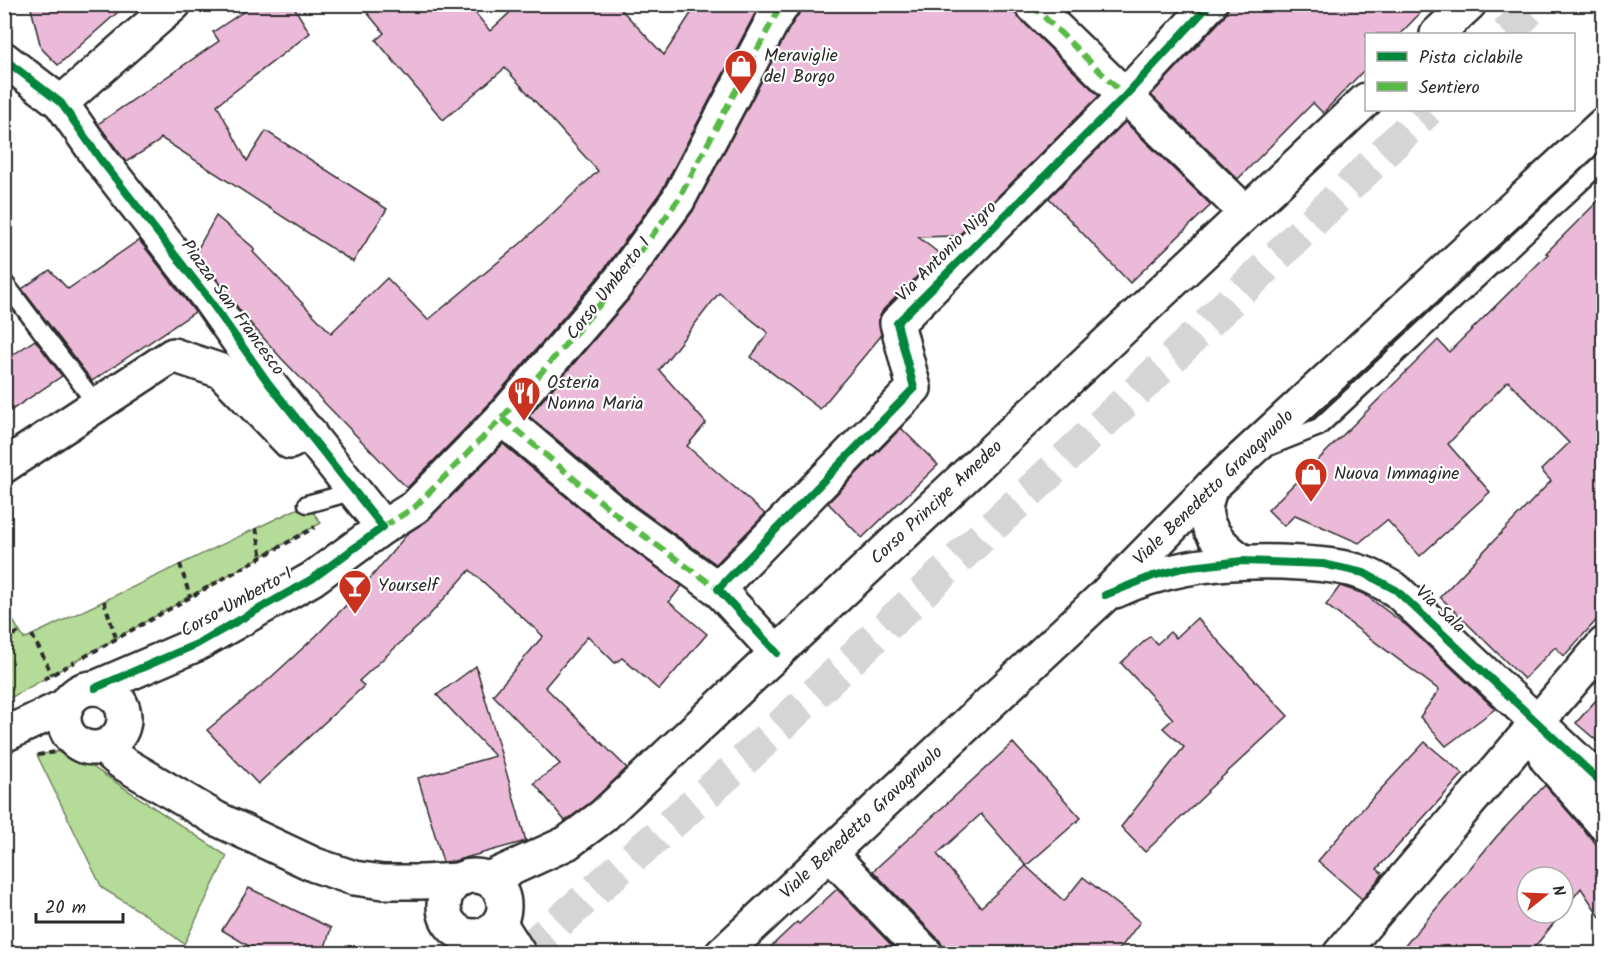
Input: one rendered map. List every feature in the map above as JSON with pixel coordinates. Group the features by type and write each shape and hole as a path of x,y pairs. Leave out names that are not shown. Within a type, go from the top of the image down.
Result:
{"street":[{"path":"61,103 174,4"},
{"name":"Corso Umberto I","path":"95,688 197,644 312,579 383,527 415,507 502,418 614,288 678,200 783,4"},
{"path":"1031,4 1245,212"},
{"name":"Via Antonio Nigro","path":"718,589 914,388 897,323 1125,96 1210,4"},
{"path":"1438,33 1469,4"},
{"name":"Piazza San Francesco","path":"4,59 61,103 101,160 206,295 269,384 383,527"},
{"name":"Corso Principe Amedeo","path":"105,731 121,762 217,819 315,866 354,878 383,882 473,880 567,843 603,816 1365,101"},
{"name":"Viale Benedetto Gravagnuolo","path":"722,954 1105,595 1211,487 1604,124"},
{"path":"4,466 173,355 222,371 290,442 309,432"},
{"path":"502,418 625,522 718,589 777,653"},
{"path":"1211,487 1205,514 1211,529 1226,550 1242,561"},
{"name":"Via Sala","path":"1105,595 1153,576 1183,568 1242,561 1323,564 1364,573 1396,590 1604,785"},
{"name":"Corso Umberto I","path":"105,731 197,644"},
{"path":"1340,953 1604,644"},
{"path":"95,688 105,690 119,702 105,731 67,732 64,714 67,705 78,692 95,688"},
{"path":"5,735 67,705"},
{"path":"1538,722 1546,758 1604,824"},
{"path":"5,735 105,731"},
{"path":"830,854 926,954"},
{"path":"459,938 443,905 451,886 473,880 496,886 504,903 499,922 519,954"},
{"name":"Corso Principe Amedeo","path":"383,882 459,938 465,935 484,934 499,922"}],"lane":[{"path":"1244,456 1319,427 1604,161"},
{"path":"4,282 97,405"},
{"path":"306,504 355,492"}],"path":[{"path":"42,680 321,523"},
{"path":"256,528 262,557"},
{"path":"180,564 190,597"},
{"path":"104,601 116,638"},
{"path":"4,640 20,632"},
{"path":"32,635 52,674"}],"green space":[{"path":"307,504 321,523 5,701 4,605 24,639"},
{"path":"67,750 227,856 184,944 146,915 102,888 37,755"}],"building":[{"path":"30,4 127,4 58,65 41,48"},
{"path":"255,4 292,4 310,33 217,105 247,161 266,131 387,209 353,262 161,138 126,162 98,124 219,41 213,32"},
{"path":"360,4 468,4 490,31 519,4 616,4 664,55 697,4 760,4 662,190 599,276 488,405 407,488 282,359 244,316 196,252 216,216 255,249 253,252 331,333 387,278 428,320 521,243 598,171 505,68 443,120 376,40 384,33"},
{"path":"802,4 1013,4 1013,10 1018,17 1099,96 958,236 918,237 940,254 883,310 879,319 881,336 820,409 751,357 768,333 719,293 659,370 706,423 687,446 765,514 716,564 637,507 529,416 628,300 693,211 799,14"},
{"path":"1058,4 1075,4 1068,13"},
{"path":"1228,4 1429,4 1401,33 1365,33 1365,69 1323,113 1313,103 1238,179 1151,95 1224,17"},
{"path":"1125,122 1211,205 1130,283 1049,198"},
{"path":"1604,195 1604,612 1564,656 1555,647 1524,679 1440,597 1551,481 1541,470 1569,443 1508,381 1448,444 1490,492 1420,556 1387,520 1359,543 1295,515 1284,526 1268,510 1438,340 1449,352"},
{"path":"139,240 195,312 92,381 22,289 50,270 68,289"},
{"path":"35,340 62,376 4,415 4,361"},
{"path":"901,428 938,465 862,538 828,503"},
{"path":"503,444 613,536 682,586 669,602 707,634 659,690 622,658 615,663 588,636 545,687 627,768 591,802 565,821 534,783 560,764 493,695 543,636 470,570 425,620 359,681 364,686 258,784 207,730 267,681 316,636 358,593 408,533 428,520"},
{"path":"1340,586 1364,594 1407,626 1495,709 1446,746 1420,717 1439,690 1326,605"},
{"path":"1197,618 1288,716 1145,852 1121,827 1184,747 1163,728 1173,719 1121,663 1150,636 1157,644 1170,632 1176,638"},
{"path":"476,666 526,841 443,862 418,778 495,756 437,695"},
{"path":"1604,691 1604,747 1576,723"},
{"path":"1425,742 1463,774 1377,869 1383,874 1362,899 1318,861"},
{"path":"1013,743 1081,818 1026,866 1064,901 1083,877 1140,922 1116,954 944,954 940,941 873,871","holes":["981,814 1026,866 981,907 937,854"]},
{"path":"1545,785 1604,853 1604,923 1581,888 1575,896 1575,865 1515,865 1515,925 1552,925 1529,954 1398,954 1497,836"},
{"path":"249,888 331,928 323,954 262,954 222,930"},
{"path":"837,889 900,954 763,954 797,922 799,924"}],"tunnel":[{"path":"1507,33 1536,4"},
{"path":"522,954 744,760 1175,355 1427,111"}],"marked path":[{"path":"383,527 415,507 502,418 614,288 678,200 783,4"},
{"path":"1031,4 1125,96"},
{"path":"502,418 625,522 718,589"}],"cycle path":[{"path":"777,653 718,589 914,388 897,323 1125,96 1210,4"},
{"path":"4,59 61,103 101,160 206,295 269,384 383,527 312,579 197,644 95,688"},
{"path":"1105,595 1153,576 1183,568 1242,561 1323,564 1364,573 1396,590 1604,785"}],"place":[{"name":"Meraviglie del Borgo","path":"741,95"},
{"name":"Osteria Nonna Maria","path":"524,422"},
{"name":"Nuova Immagine","path":"1311,503"},
{"name":"Yourself","path":"355,615"}]}
